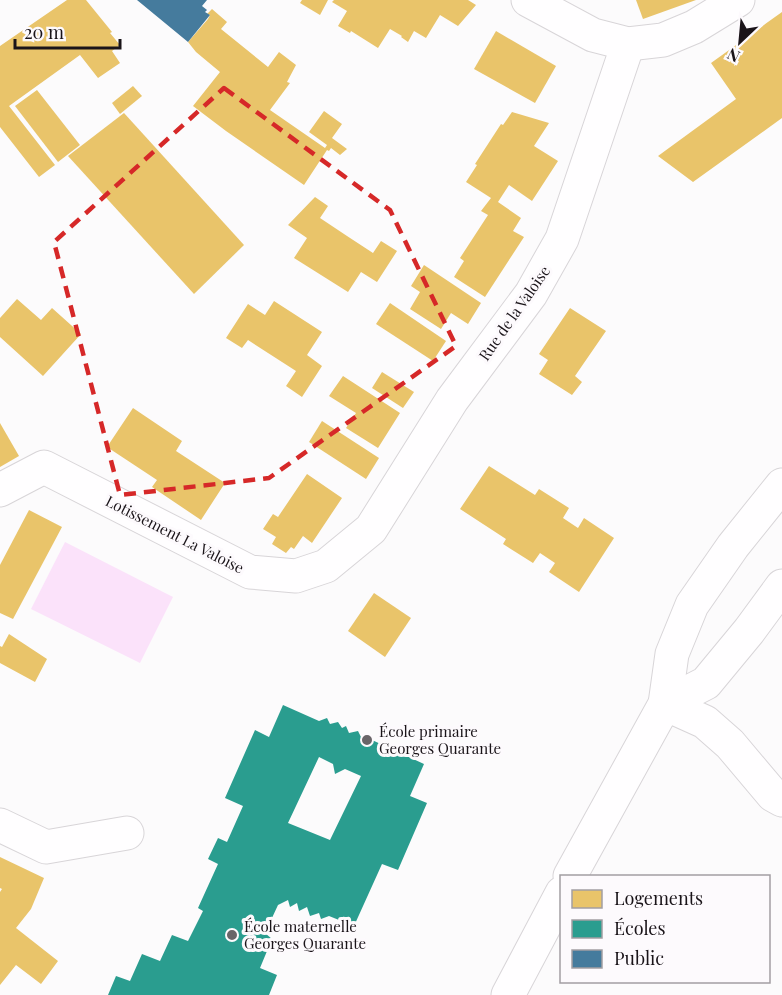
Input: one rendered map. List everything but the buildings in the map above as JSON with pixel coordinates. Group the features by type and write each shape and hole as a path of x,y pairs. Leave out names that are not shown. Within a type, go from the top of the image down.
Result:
{"street":[{"path":"528,0 593,35 628,44 663,40 694,27 738,0"},
{"name":"Rue de la Valoise","path":"371,529 452,400 531,294 562,239 628,44"},
{"name":"Lotissement La Valoise","path":"0,490 44,467 250,573 296,576 326,566 371,529"},
{"path":"571,875 665,704 672,654 692,604 733,546 782,485"},
{"path":"665,704 706,683 782,586"},
{"path":"665,704 705,722 730,744 773,795 782,800"},
{"path":"0,825 46,847 127,833"},
{"path":"508,995 560,895"}],"highlighted area":[{"path":"224,88 390,210 456,346 269,478 120,495 54,242"}],"shaded area":[{"path":"65,542 173,597 140,663 31,609"}],"place":[{"name":"École primaire Georges Quarante","path":"367,740"},
{"name":"École maternelle Georges Quarante","path":"232,935"}]}
